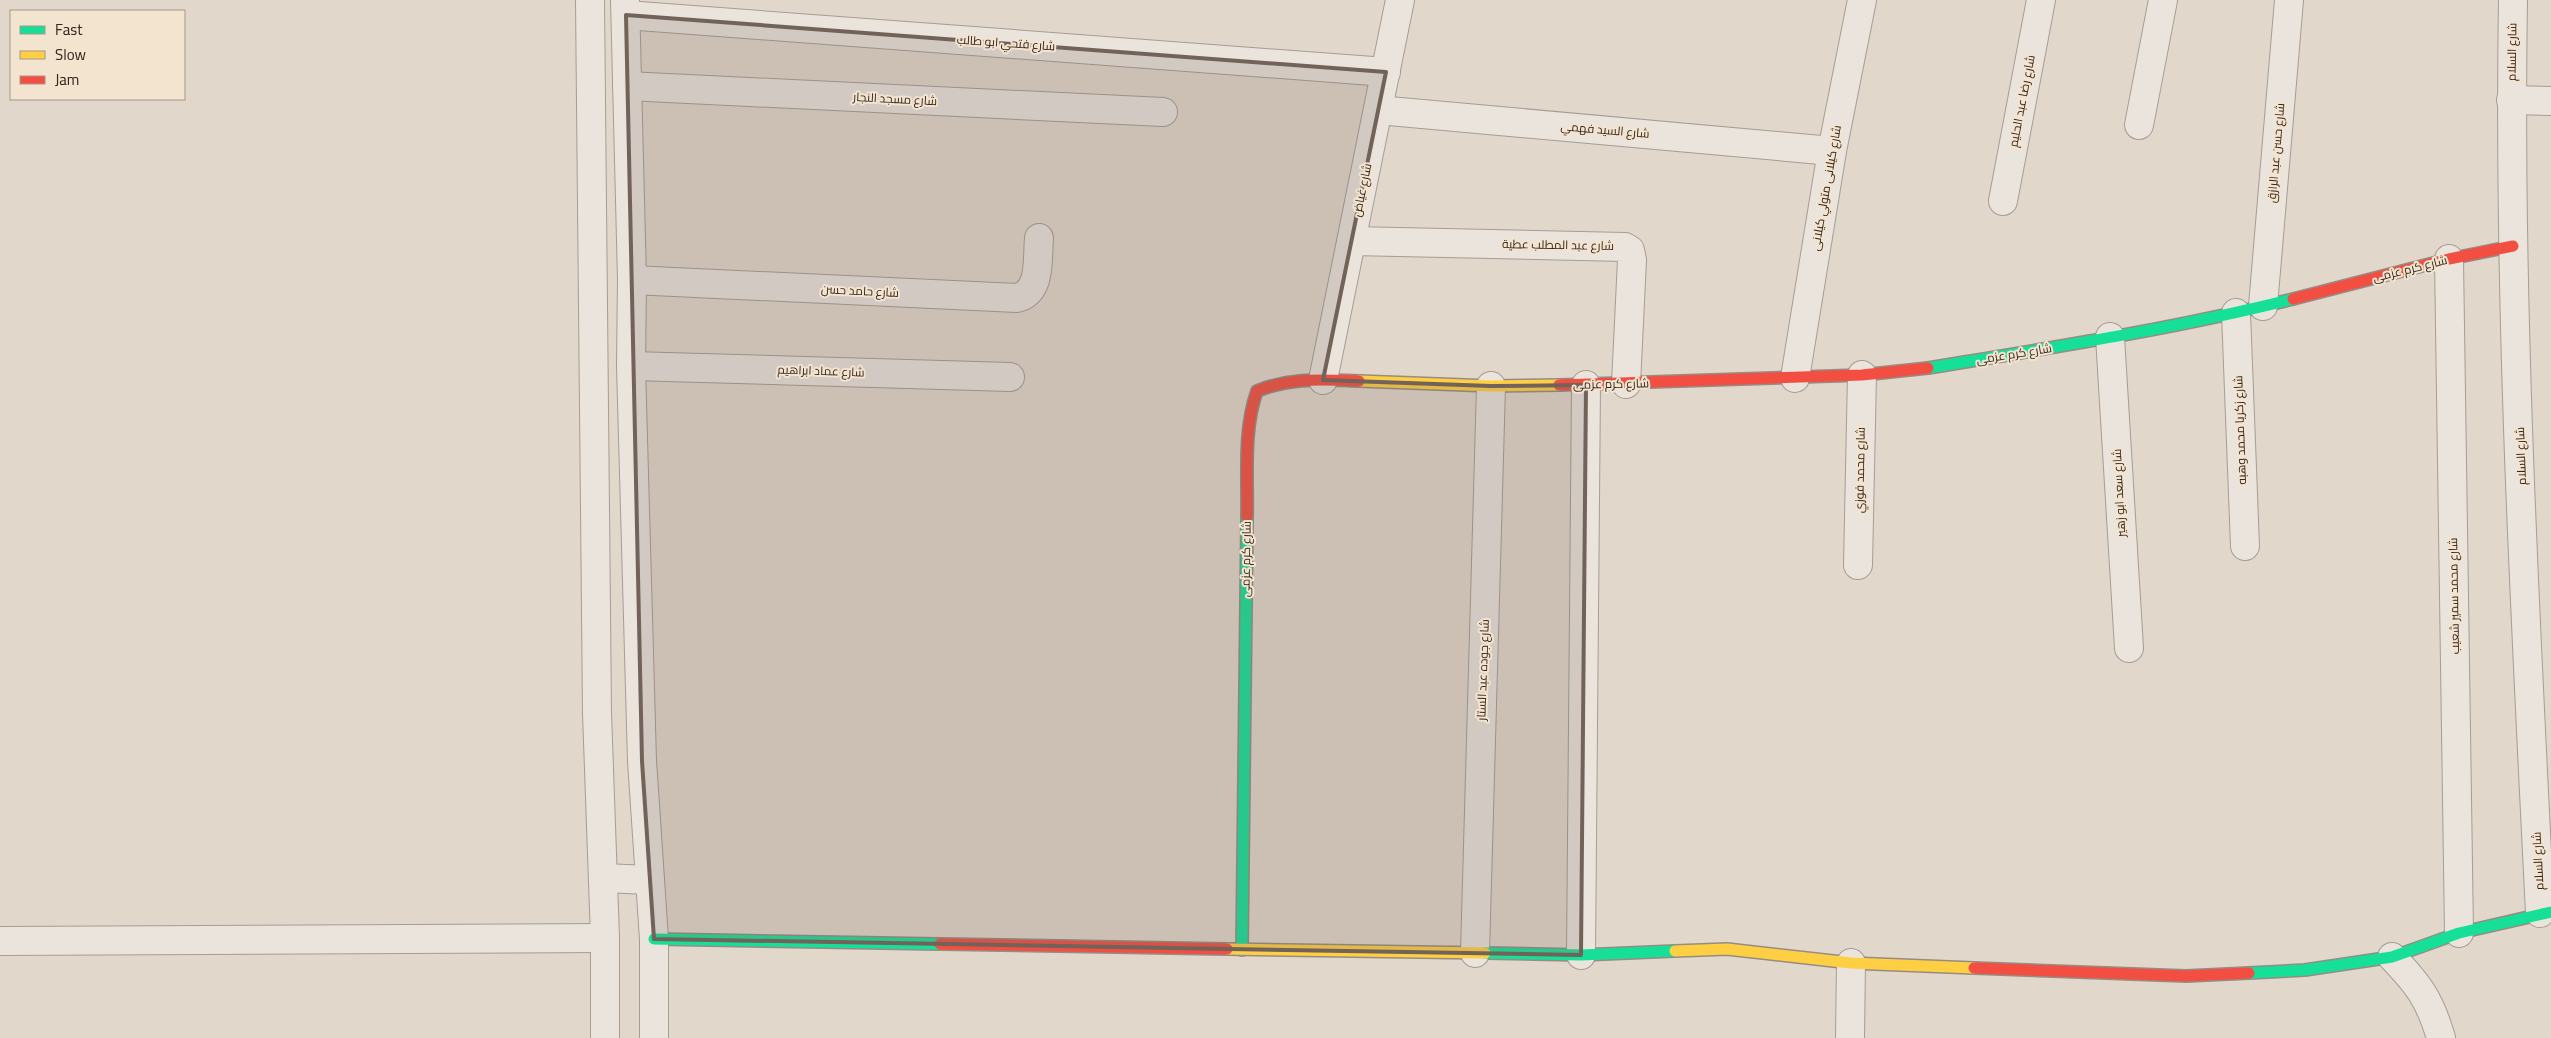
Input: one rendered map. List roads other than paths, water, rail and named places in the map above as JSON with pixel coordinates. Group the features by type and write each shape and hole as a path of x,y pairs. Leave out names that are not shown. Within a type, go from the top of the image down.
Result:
{"street":[{"path":"590,0 597,713 603,878 605,1038"},
{"name":"شارع غياض","path":"1323,380 1400,0"},
{"name":"شارع كيلانى متولي كيلانى","path":"1795,378 1832,151 1862,0"},
{"name":"شارع رضا عبد الحليم","path":"2003,201 2041,0"},
{"path":"2139,125 2163,0"},
{"name":"شارع حسن عبد الرازق","path":"2263,306 2289,0"},
{"name":"شارع السلام","path":"2513,0 2511,100 2513,246 2526,626 2546,912"},
{"path":"626,7 632,280 631,366 642,761 654,939 654,1038"},
{"name":"شارع فتحي ابو طالب","path":"626,7 1386,72"},
{"name":"شارع مسجد النجار","path":"627,86 1163,112"},
{"path":"2511,100 2551,100"},
{"name":"شارع السيد فهمي","path":"1378,110 1832,151"},
{"name":"شارع حامد حسن","path":"632,280 1017,298 1028,294 1034,285 1040,238"},
{"name":"شارع عبد المطلب عطية","path":"1352,241 1625,247 1630,250 1632,260 1626,384"},
{"name":"شارع كرم عزمى","path":"1242,950 1250,410 1257,391 1277,383 1306,379 1491,386 1586,385 1795,378 1912,371 2236,313 2448,259 2513,246"},
{"name":"شارع محمد سمير شعيب","path":"2448,259 2459,933"},
{"name":"شارع زكريا محمد وهبه","path":"2236,313 2245,546"},
{"name":"شارع سعد ابو زهير","path":"2110,337 2129,648"},
{"name":"شارع عماد ابراهيم","path":"631,366 1010,377"},
{"name":"شارع محمد فوزي","path":"1858,565 1862,375"},
{"path":"1581,955 1586,385"},
{"name":"شارع جوده عبد الستار","path":"1475,953 1491,386"},
{"path":"603,878 650,880"},
{"path":"654,939 1581,955 1727,949 1851,963 2186,976 2304,970 2392,957 2459,933 2546,912"},
{"path":"0,941 604,938"},
{"path":"2392,957 2417,984 2433,1011 2440,1038"},
{"path":"1850,1038 1851,963"}]}
